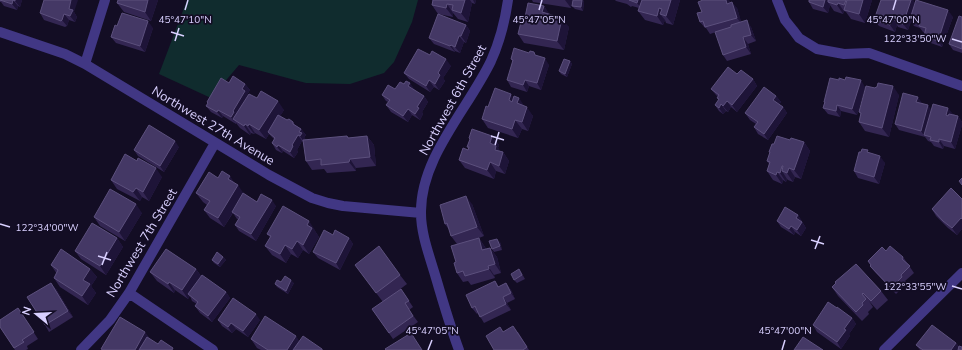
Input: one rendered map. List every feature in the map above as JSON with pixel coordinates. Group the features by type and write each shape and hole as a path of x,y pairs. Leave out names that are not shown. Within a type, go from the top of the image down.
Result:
{"street":[{"path":"85,64 105,0"},
{"name":"Northwest 6th Street","path":"459,350 429,255 424,233 421,213 424,188 429,170 440,147 491,61 500,40 508,0"},
{"path":"777,0 785,20 792,30 799,38 817,49 844,54 869,53 962,86"},
{"name":"Northwest 27th Avenue","path":"0,32 65,54 85,64 284,184 312,198 343,206 421,213"},
{"name":"Northwest 7th Street","path":"81,350 110,320 129,293 215,142"},
{"path":"884,350 962,273"},
{"path":"129,293 213,350"}],"green space":[{"path":"187,0 418,0 412,22 394,62 384,73 350,84 306,83 239,65 211,98 159,74"}],"building":[{"path":"0,0 13,0 12,4"},
{"path":"44,0 71,0 69,9 73,10 70,16 64,14 61,21 40,13"},
{"path":"118,0 148,0 145,12 117,3"},
{"path":"433,0 465,0 461,13 452,10 453,5 447,4 446,8 432,5"},
{"path":"573,0 582,0 581,7 572,6"},
{"path":"629,0 638,0 637,3"},
{"path":"642,0 671,0 666,16 660,14 662,9 659,8 657,16 638,11"},
{"path":"703,0 726,0 727,4 732,2 737,18 705,27 703,21 700,22 697,13 702,12 698,2"},
{"path":"809,0 825,0 823,7 809,2"},
{"path":"828,0 846,0 844,5 838,3 837,5 828,2"},
{"path":"847,0 863,0 859,14 844,10"},
{"path":"881,0 911,0 903,24 894,20 893,18 890,25 874,20"},
{"path":"916,0 948,10 938,41 924,36 926,28 919,26 920,23 910,19"},
{"path":"528,3 544,6 542,12 562,18 557,41 518,34 521,22 524,22"},
{"path":"122,13 148,21 140,46 111,37 115,25 117,26"},
{"path":"438,14 466,25 461,36 459,36 455,47 429,38"},
{"path":"959,16 962,17 962,49 949,44"},
{"path":"747,20 751,35 743,37 746,47 723,55 715,32"},
{"path":"514,48 529,53 530,51 534,52 535,55 545,58 537,83 525,80 523,85 507,80 513,60 511,59"},
{"path":"418,49 430,55 432,51 446,59 438,73 440,75 435,84 429,80 426,86 404,73"},
{"path":"564,59 570,61 565,74 559,71"},
{"path":"728,67 737,74 741,70 753,79 732,105 727,101 723,106 721,104 719,108 715,105 719,99 717,98 719,95 711,89"},
{"path":"233,76 245,84 242,89 245,91 231,117 206,106 221,78 229,83"},
{"path":"846,77 861,80 852,109 837,105 836,111 823,108 830,78 845,80"},
{"path":"406,81 410,83 408,86 424,96 417,107 419,108 415,114 408,109 403,116 386,105 390,100 382,95 388,85 395,89 400,82 404,84"},
{"path":"878,83 893,86 882,128 859,122 861,113 859,112 866,86 875,88 877,87"},
{"path":"764,87 776,96 773,100 783,107 764,134 754,127 758,122 745,113"},
{"path":"495,88 511,94 509,100 512,102 514,96 519,98 517,103 527,107 522,122 515,120 512,129 482,119 486,106 488,107"},
{"path":"261,91 278,101 259,130 249,124 248,126 245,124 244,126 233,119 249,94 257,98"},
{"path":"903,93 918,97 916,102 928,105 921,131 895,124"},
{"path":"933,104 948,108 946,115 948,116 949,114 958,116 951,142 939,139 939,142 930,140 931,137 924,135"},
{"path":"278,115 287,120 289,119 293,122 293,124 301,129 299,132 302,133 300,136 298,135 290,152 278,145 277,147 272,143 275,138 268,132"},
{"path":"149,125 175,141 160,166 134,150"},
{"path":"472,129 492,136 490,143 496,146 495,150 503,152 499,166 490,162 487,170 459,160 463,148 468,150 469,147 467,147"},
{"path":"347,136 348,138 367,136 370,157 350,159 349,162 321,165 321,159 306,161 303,140"},
{"path":"777,136 804,142 794,170 789,168 787,173 782,171 782,166 780,173 777,172 776,175 767,171 770,162 767,161 772,144 774,144"},
{"path":"862,149 868,150 867,152 880,156 874,177 854,171 859,152 861,152"},
{"path":"125,154 137,161 138,158 156,168 143,192 136,188 133,192 111,180"},
{"path":"222,171 230,176 228,179 238,185 218,218 204,210 210,201 196,193 209,172 218,178"},
{"path":"962,178 962,185 959,181"},
{"path":"951,188 962,199 962,219 961,218 952,228 932,209"},
{"path":"110,189 136,204 119,232 94,217"},
{"path":"243,193 257,202 261,194 272,200 251,234 235,225 240,217 232,212"},
{"path":"466,196 477,227 451,236 447,223 445,224 440,205"},
{"path":"283,206 309,221 307,225 312,228 303,245 297,241 292,249 285,245 280,254 265,246 271,236 267,234"},
{"path":"785,207 798,215 796,218 802,222 797,230 791,226 789,229 777,221"},
{"path":"92,223 117,238 100,266 75,251"},
{"path":"324,230 333,235 335,230 349,238 336,263 313,252"},
{"path":"479,238 482,250 490,248 495,264 488,266 489,269 465,276 463,271 457,273 454,263 456,262 451,246"},
{"path":"497,239 500,246 492,249 489,241"},
{"path":"379,246 400,275 376,293 355,265"},
{"path":"890,246 903,257 902,259 910,266 891,288 870,266 871,265 868,261 882,247 886,251"},
{"path":"61,249 90,269 83,280 90,284 82,296 54,278 58,270 51,265"},
{"path":"166,249 196,269 182,290 169,282 168,284 150,272"},
{"path":"217,252 223,257 218,264 212,260"},
{"path":"856,264 881,291 871,301 863,293 862,294 866,299 862,303 863,305 856,312 832,287 836,283 835,282"},
{"path":"519,269 522,275 514,280 511,274"},
{"path":"202,275 226,292 208,316 195,306 198,302 188,294"},
{"path":"285,276 291,280 286,291 275,284 277,280 281,282"},
{"path":"495,281 498,287 506,283 511,293 503,297 506,304 480,317 475,306 472,308 466,295"},
{"path":"51,283 68,311 45,325 27,297"},
{"path":"401,289 409,301 405,303 413,316 389,333 372,309"},
{"path":"233,298 256,314 243,331 231,323 228,327 218,320"},
{"path":"828,302 852,318 844,329 846,330 837,342 813,325"},
{"path":"18,308 34,332 22,340 24,342 14,348 0,327 0,320"},
{"path":"265,316 296,336 287,350 268,350 251,339"},
{"path":"120,317 145,332 135,350 101,349"},
{"path":"932,325 956,343 951,350 923,350 916,345"},
{"path":"513,326 527,347 523,350 494,350 486,336 500,327 503,332"},
{"path":"411,333 422,350 385,349"},
{"path":"303,336 322,349 322,350 293,350"},
{"path":"147,337 158,344 161,340 173,348 172,350 139,350"},
{"path":"803,337 823,350 794,350"},
{"path":"959,346 962,347 962,350 958,350"}]}
